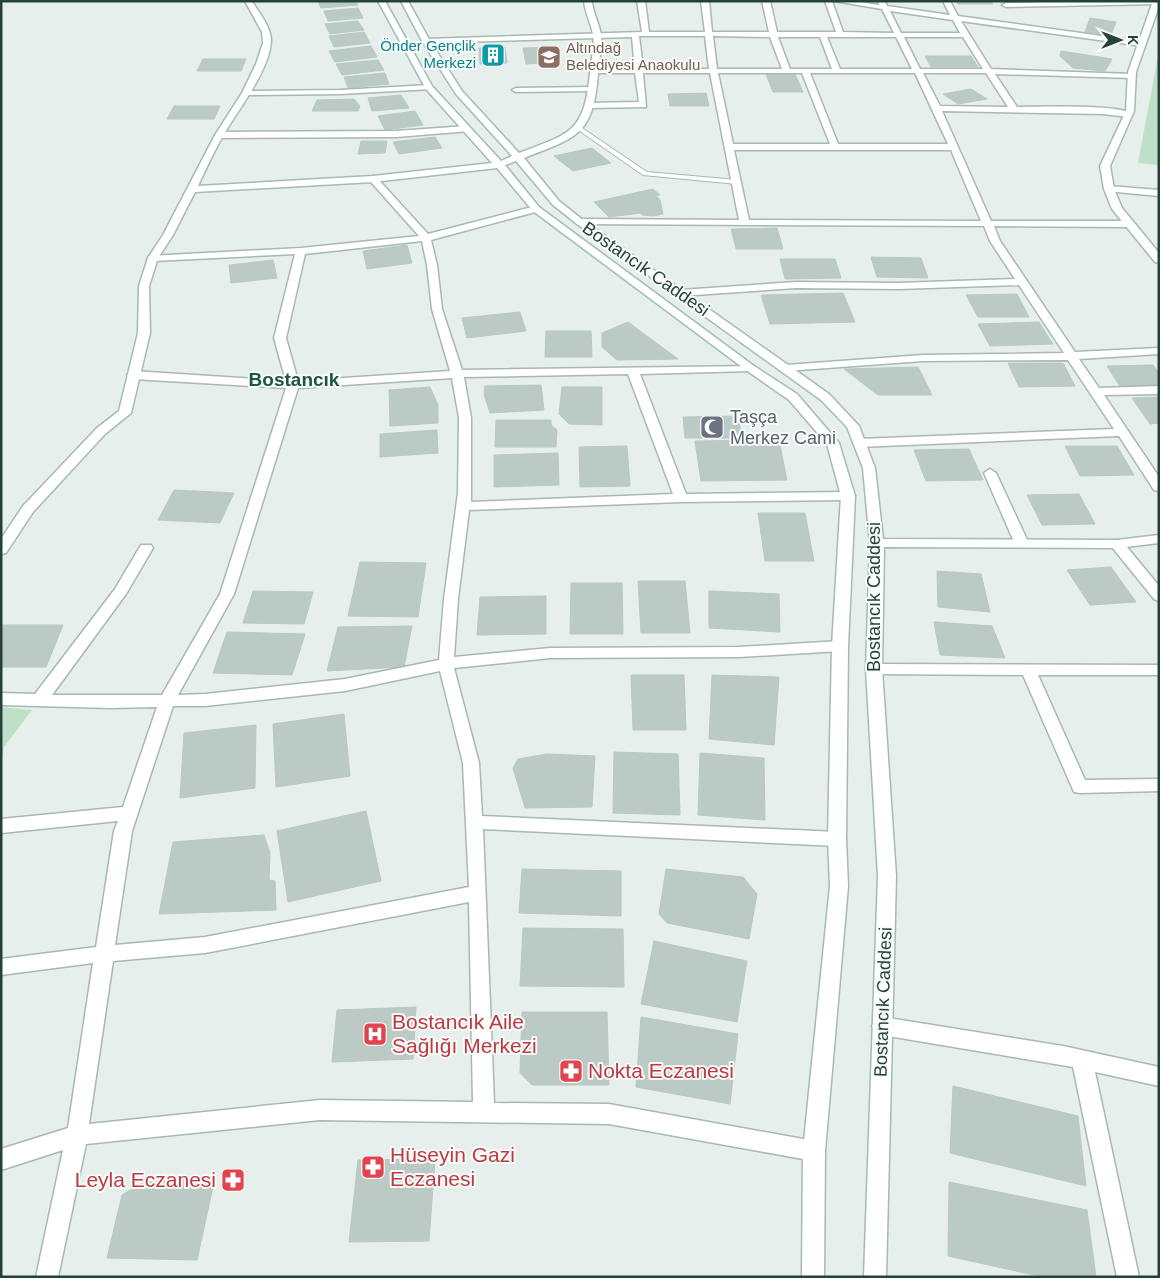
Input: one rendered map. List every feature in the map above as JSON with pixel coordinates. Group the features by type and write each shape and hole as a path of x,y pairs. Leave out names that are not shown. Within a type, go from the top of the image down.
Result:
{"street":[{"path":"1,550 28,509 101,431 125,413 144,333 144,286 153,258 168,235 220,135 246,93 260,64 267,43 266,32 248,1"},
{"name":"Bostancık Caddesi","path":"382,1 429,87 536,209 750,368 793,397 834,442 848,496 840,646 837,839 839,886 814,1151 813,1277"},
{"name":"Bostancık Caddesi","path":"404,1 426,41 459,92 556,203 824,397 853,426 869,468 877,543 874,669 887,876 876,1277"},
{"path":"191,188 374,180 498,165 563,139 579,128 589,105 592,89 597,35 589,12 588,1"},
{"path":"640,1 646,34"},
{"path":"705,1 713,70 745,223"},
{"path":"766,1 774,36 787,70"},
{"path":"828,1 841,36"},
{"path":"838,1 883,4 955,17 1142,44"},
{"path":"946,1 965,35 1014,109"},
{"path":"1004,3 1157,2 1132,76 1128,114 1105,166 1109,189 1117,209 1159,260"},
{"path":"1004,3 1011,12"},
{"path":"883,4 937,108 995,241 1159,487"},
{"path":"1016,20 1022,27"},
{"path":"426,41 635,34 774,36 965,35"},
{"path":"589,105 644,105 635,34"},
{"path":"823,36 837,70"},
{"path":"805,70 835,147"},
{"path":"595,71 917,70 1132,76"},
{"path":"246,93 340,92 429,87"},
{"path":"516,90 592,89"},
{"path":"937,108 1128,114"},
{"path":"220,135 396,134 467,129"},
{"path":"729,147 954,147"},
{"path":"374,180 426,238 432,265 437,309 457,374 466,418 464,506 451,599 446,666 471,763 478,893 484,1112"},
{"path":"1109,189 1159,193"},
{"path":"153,258 300,251 426,238 536,209"},
{"path":"580,222 1128,224"},
{"path":"47,1277 77,1135 124,831 167,701 227,594 292,385 280,338 300,251"},
{"path":"681,293 796,285 898,286 1023,282"},
{"path":"786,368 923,358 1072,356 1159,351"},
{"path":"133,375 292,385 457,374 750,368"},
{"path":"633,371 681,498"},
{"path":"1096,392 1159,390"},
{"path":"859,443 1122,432"},
{"path":"990,473 1022,544"},
{"path":"464,506 681,498 848,496"},
{"path":"877,543 1118,544 1159,539"},
{"path":"1118,544 1159,596"},
{"path":"40,699 121,591 146,548"},
{"path":"1,699 205,700 345,685 446,666 466,660 550,653 738,652 840,646"},
{"path":"874,669 1159,670"},
{"path":"1029,671 1080,787 1159,784"},
{"path":"1,826 130,812"},
{"path":"475,822 837,839"},
{"path":"1,967 104,954 205,945 478,893"},
{"path":"882,1026 1082,1059 1159,1077"},
{"path":"1082,1059 1128,1277"},
{"path":"1,1160 77,1135 320,1110 609,1114 814,1151"}],"lane":[{"path":"579,128 645,174 737,182"}],"green space":[{"path":"1159,51 1159,165 1138,163"},
{"path":"1,707 32,710 4,747 1,763"}],"building":[{"path":"318,1 355,1 358,5 321,8"},
{"path":"956,1 991,1 993,4 958,4"},
{"path":"358,8 363,18 328,21 324,11"},
{"path":"1090,18 1116,22 1111,35 1085,32"},
{"path":"358,21 364,30 330,34 325,24"},
{"path":"364,32 370,43 334,47 329,36"},
{"path":"371,46 377,57 335,62 329,51"},
{"name":"Önder Gençlik Merkezi","path":"505,47 507,63 480,64 479,48"},
{"path":"555,47 556,52 551,52 552,57 558,57 559,62 526,64 523,48"},
{"path":"1061,51 1112,59 1105,71 1073,68 1060,56"},
{"path":"925,56 971,56 978,67 931,67"},
{"path":"203,59 246,59 241,71 197,71"},
{"path":"378,60 384,70 342,75 336,64"},
{"path":"385,73 389,84 348,88 344,77"},
{"path":"766,74 795,74 803,92 773,92"},
{"path":"971,89 987,99 958,104 943,94"},
{"path":"706,93 709,106 670,106 668,94"},
{"path":"401,95 409,108 372,111 368,98"},
{"path":"354,99 360,106 358,111 312,111 317,100"},
{"path":"174,106 220,106 214,119 167,119"},
{"path":"415,111 423,125 385,130 378,116"},
{"path":"435,137 442,148 399,154 393,142"},
{"path":"361,141 387,141 385,153 358,154"},
{"path":"592,148 611,163 573,171 554,156"},
{"path":"653,189 660,195 656,196 660,200 663,214 653,216 642,215 641,213 609,217 594,202"},
{"path":"777,228 783,249 736,249 731,229"},
{"path":"407,245 412,263 367,269 363,251"},
{"path":"871,257 921,258 928,278 877,277"},
{"path":"780,259 835,259 841,278 785,279"},
{"path":"273,260 277,278 231,283 229,265"},
{"path":"843,293 855,322 770,324 761,295"},
{"path":"1017,294 1029,317 978,317 966,295"},
{"path":"520,312 526,331 467,338 462,318"},
{"path":"628,322 678,359 617,360 602,347 602,333"},
{"path":"1039,322 1053,344 990,346 978,324"},
{"path":"546,331 591,331 592,357 545,357"},
{"path":"1008,363 1063,363 1075,386 1019,387"},
{"path":"1153,365 1159,373 1159,387 1121,388 1107,366"},
{"path":"918,367 932,395 878,395 844,369"},
{"path":"541,385 544,410 490,413 484,394 485,386"},
{"path":"430,387 438,405 438,423 390,426 389,390"},
{"path":"562,387 602,387 602,425 569,424 559,414"},
{"path":"1159,397 1159,423 1150,424 1132,398"},
{"name":"Taşça Merkez Cami","path":"738,416 742,438 685,438 683,417"},
{"path":"496,420 551,420 551,425 557,430 556,447 495,447"},
{"path":"437,430 438,453 380,457 380,434"},
{"path":"779,440 787,480 701,481 695,441"},
{"path":"627,446 630,486 580,487 579,447"},
{"path":"1065,446 1117,446 1134,475 1080,476"},
{"path":"969,449 983,480 926,481 914,450"},
{"path":"558,453 559,485 494,487 494,455"},
{"path":"174,490 234,493 220,523 158,520"},
{"path":"1079,494 1095,524 1042,525 1027,495"},
{"path":"758,513 805,513 814,561 765,561"},
{"path":"360,562 426,563 418,617 348,616"},
{"path":"1111,567 1136,602 1090,605 1067,570"},
{"path":"937,571 981,574 990,612 938,607"},
{"path":"638,581 685,581 690,633 641,633"},
{"path":"571,583 622,583 623,634 570,634"},
{"path":"253,591 313,592 304,624 243,623"},
{"path":"709,591 779,594 780,632 709,628"},
{"path":"546,596 546,634 477,635 480,597"},
{"path":"934,622 992,626 1005,658 940,655"},
{"path":"1,625 63,625 46,667 1,667"},
{"path":"412,626 404,667 327,671 338,627"},
{"path":"227,632 305,634 292,675 213,673"},
{"path":"631,675 684,675 686,730 633,730"},
{"path":"712,675 779,677 774,745 709,739"},
{"path":"344,714 350,776 276,787 273,724"},
{"path":"256,725 255,788 180,798 184,733"},
{"path":"614,752 678,754 680,815 613,813"},
{"path":"700,753 764,758 765,820 698,815"},
{"path":"547,754 595,756 592,807 525,808 513,768 518,759"},
{"path":"366,811 381,881 288,902 277,831"},
{"path":"264,835 270,853 269,880 275,881 276,910 159,914 173,842"},
{"path":"522,869 621,871 621,916 519,913"},
{"path":"666,869 743,877 757,894 749,939 667,923 659,914"},
{"path":"523,928 623,929 624,987 520,986"},
{"path":"654,941 747,961 737,1022 641,1004"},
{"name":"Bostancık Aile Sağlığı Merkezi","path":"416,1007 413,1059 332,1062 337,1010"},
{"path":"522,1012 607,1012 609,1085 532,1085 520,1073"},
{"path":"641,1017 738,1034 730,1104 636,1087"},
{"path":"953,1086 1078,1116 1086,1186 950,1153"},
{"path":"435,1159 429,1241 349,1242 358,1160"},
{"path":"215,1178 197,1260 107,1258 122,1195 144,1182"},
{"path":"949,1182 1087,1210 1096,1277 1043,1277 948,1256"}],"place":[{"name":"Önder Gençlik Merkezi","path":"493,55"},
{"name":"Altındağ Belediyesi Anaokulu","path":"549,57"},
{"name":"Taşça Merkez Cami","path":"712,427"},
{"name":"Bostancık Aile Sağlığı Merkezi","path":"375,1034"},
{"name":"Nokta Eczanesi","path":"571,1071"},
{"name":"Hüseyin Gazi Eczanesi","path":"373,1167"},
{"name":"Leyla Eczanesi","path":"233,1180"}],"district":[{"name":"Bostancık","path":"294,379"}]}
